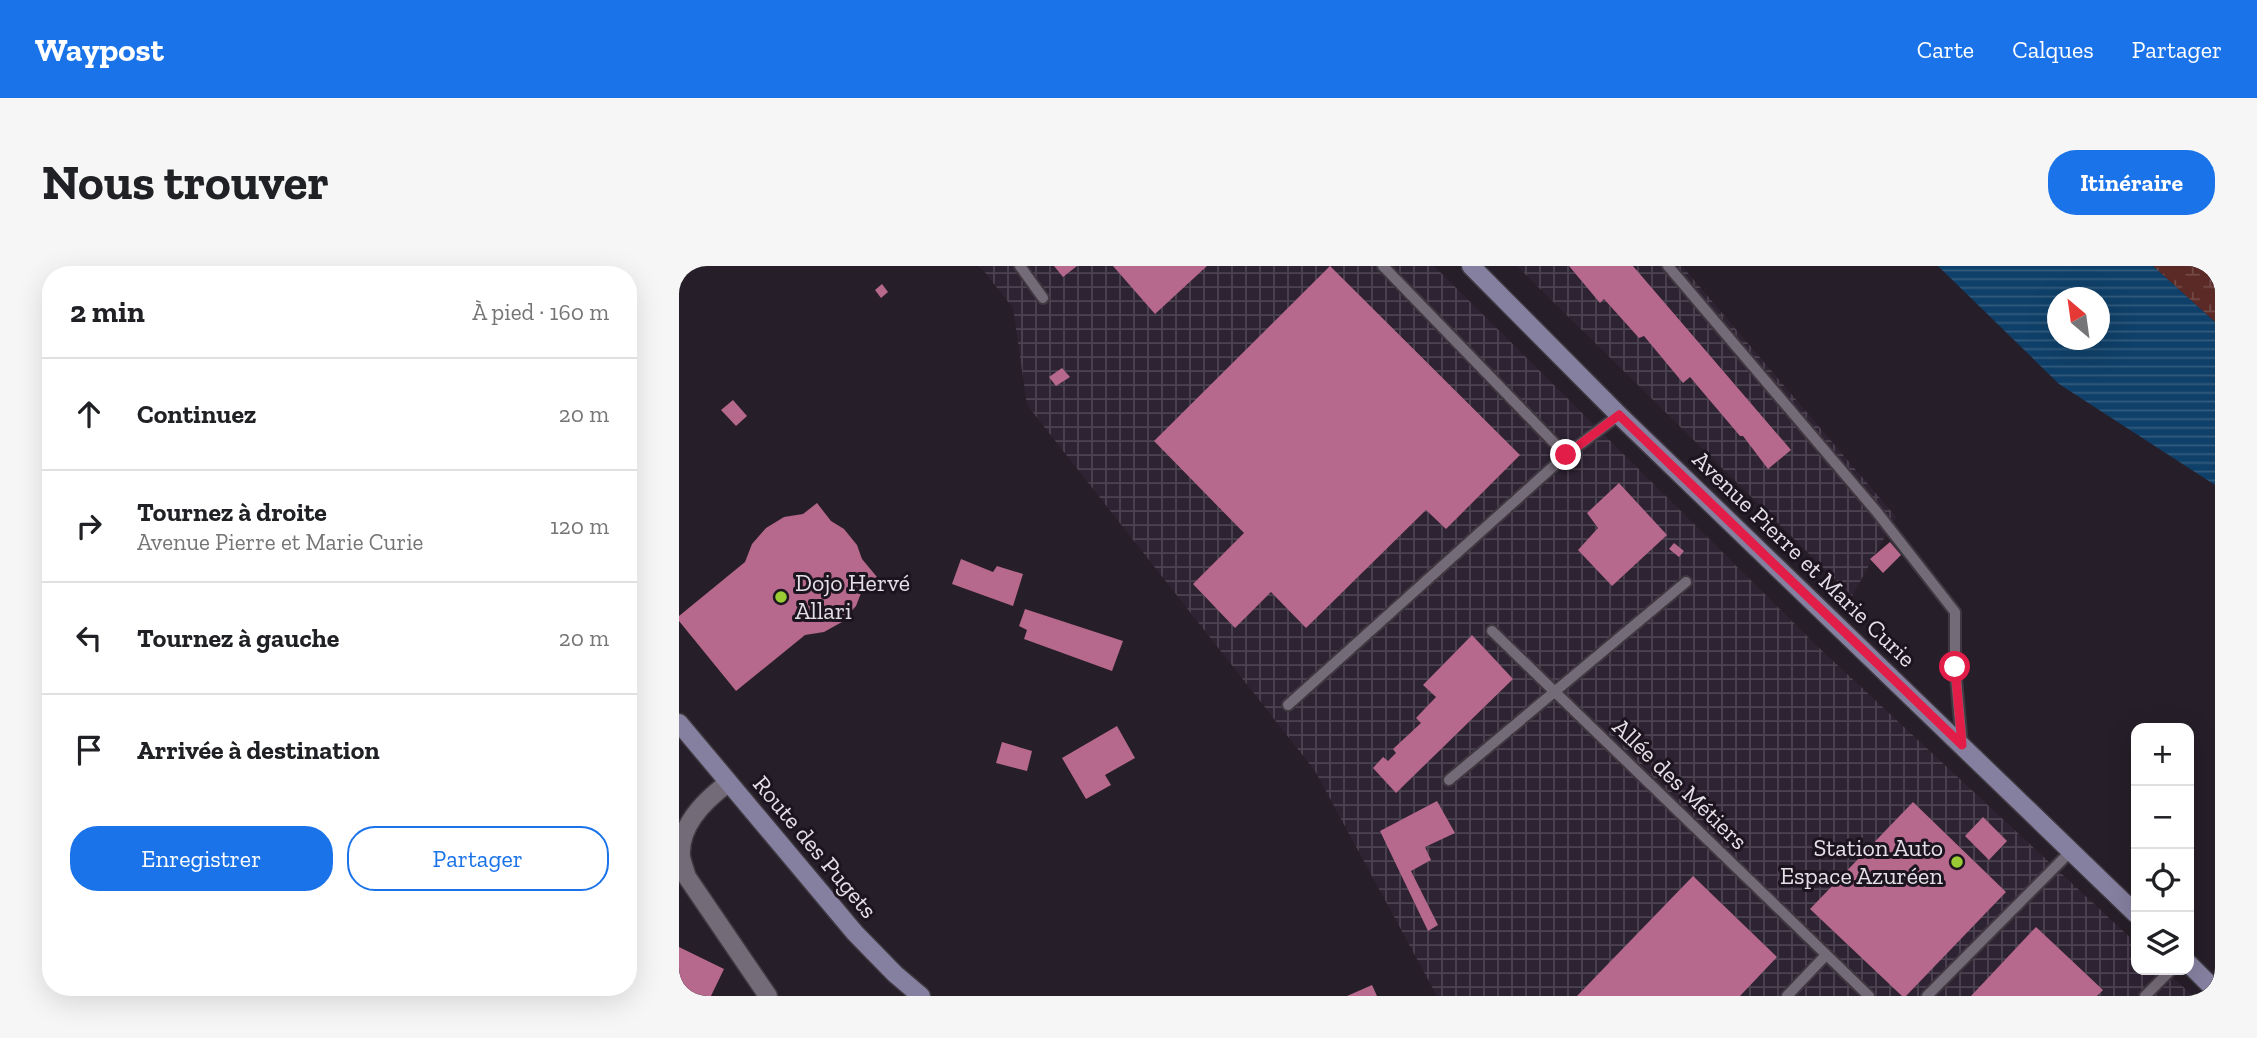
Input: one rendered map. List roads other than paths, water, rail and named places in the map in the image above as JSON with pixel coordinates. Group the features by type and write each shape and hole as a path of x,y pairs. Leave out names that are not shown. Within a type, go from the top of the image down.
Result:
{"main road":[{"name":"Avenue Pierre et Marie Curie","path":"1471,266 1619,415 2134,912"},
{"name":"Route des Pugets","path":"679,723 855,933 895,974 922,996"},
{"path":"2194,969 2215,989"}],"street":[{"path":"728,783 696,813 683,835 681,856 687,877 768,996"}],"lane":[{"path":"1020,266 1043,298"},
{"path":"1383,266 1566,455"},
{"path":"1668,266 1876,511 1955,612 1955,667 1962,745"},
{"path":"1288,705 1566,455 1619,415"},
{"path":"1449,780 1686,582"},
{"name":"Allée des Métiers","path":"1492,631 1869,996"},
{"path":"1927,996 2071,850"},
{"path":"1787,996 1826,955"},
{"path":"2145,996 2166,975"}],"water":[{"path":"1938,266 2153,266 2215,322 2215,485 2059,384"}],"place":[{"name":"Dojo Hervé Allari","path":"781,597"},
{"name":"Station Auto Espace Azuréen","path":"1957,862"}]}
